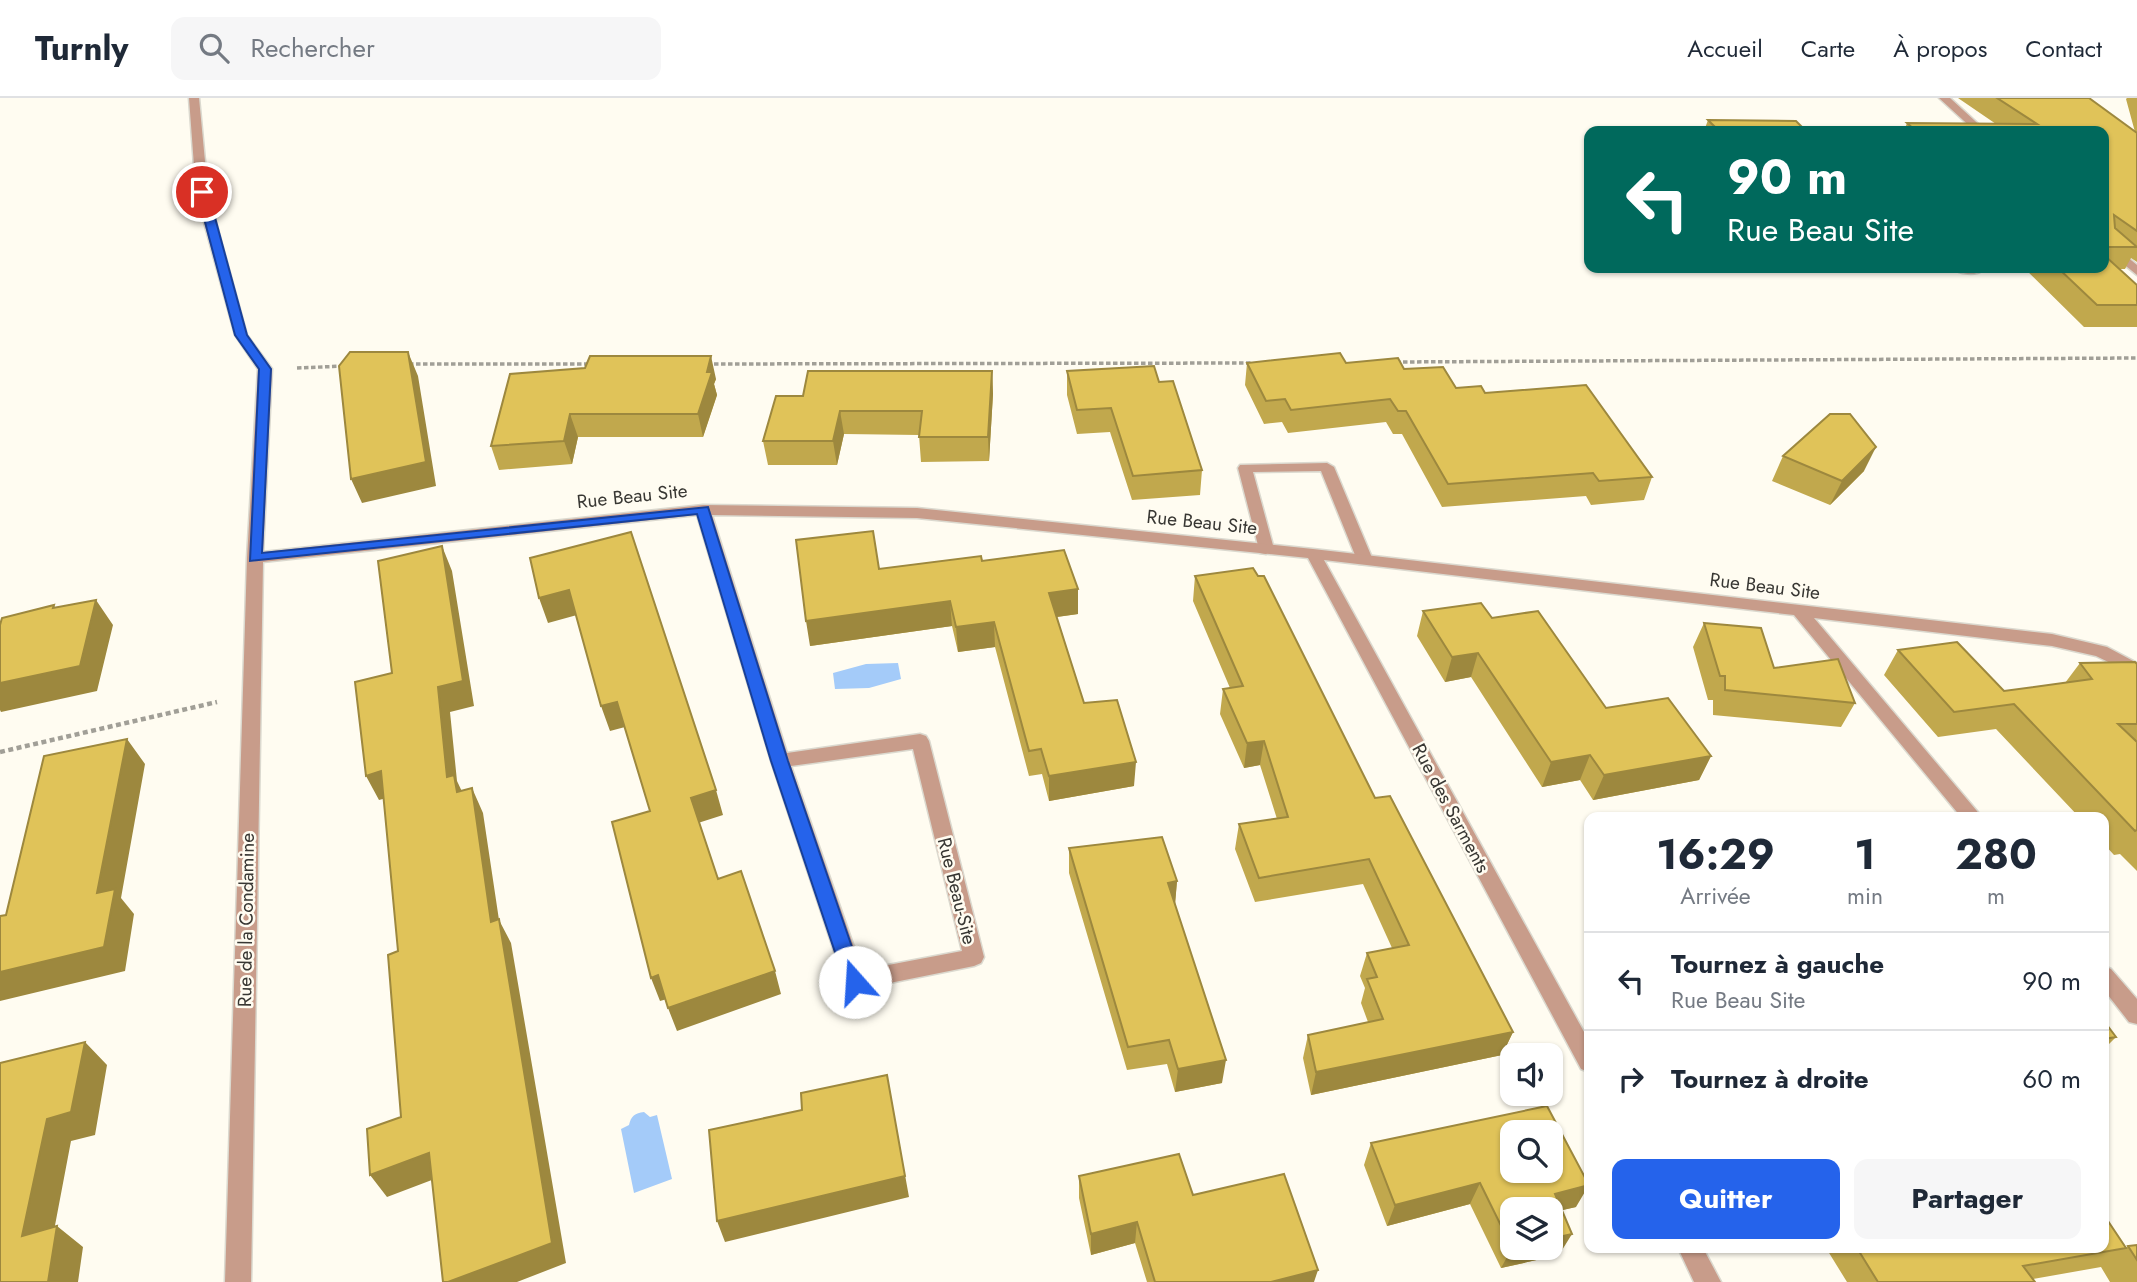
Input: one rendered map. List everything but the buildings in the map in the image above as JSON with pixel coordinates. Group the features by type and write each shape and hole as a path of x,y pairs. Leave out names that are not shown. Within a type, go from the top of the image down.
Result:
{"street":[{"path":"194,98 202,192 241,335 265,369"},
{"path":"1944,98 1975,126"},
{"path":"2109,246 2137,271"},
{"name":"Rue de la Condamine","path":"238,1282 255,558 265,369"},
{"path":"1266,550 1245,468 1328,467 1365,560"},
{"name":"Rue Beau Site","path":"255,558 703,510 916,513 1313,554 2052,640 2101,651 2137,670"},
{"name":"Rue Beau-Site","path":"703,510 780,761 855,982 974,957 920,741 780,761"},
{"name":"Rue des Sarments","path":"1313,554 1584,1053"},
{"path":"1799,611 1968,812"},
{"path":"2109,981 2137,1015"},
{"path":"1693,1253 1708,1282"}],"path":[{"path":"1393,362 2137,358"},
{"path":"705,364 1256,363"},
{"path":"400,364 594,364"},
{"path":"265,369 346,366"},
{"path":"0,751 252,694"}],"water":[{"path":"898,663 901,679 869,688 835,689 833,673 866,664"},
{"path":"644,1112 650,1117 657,1115 672,1179 634,1193 621,1129 629,1125 638,1113"}],"route":[{"path":"202,192 241,335 265,369 255,558 703,510 780,761 855,982"}]}
